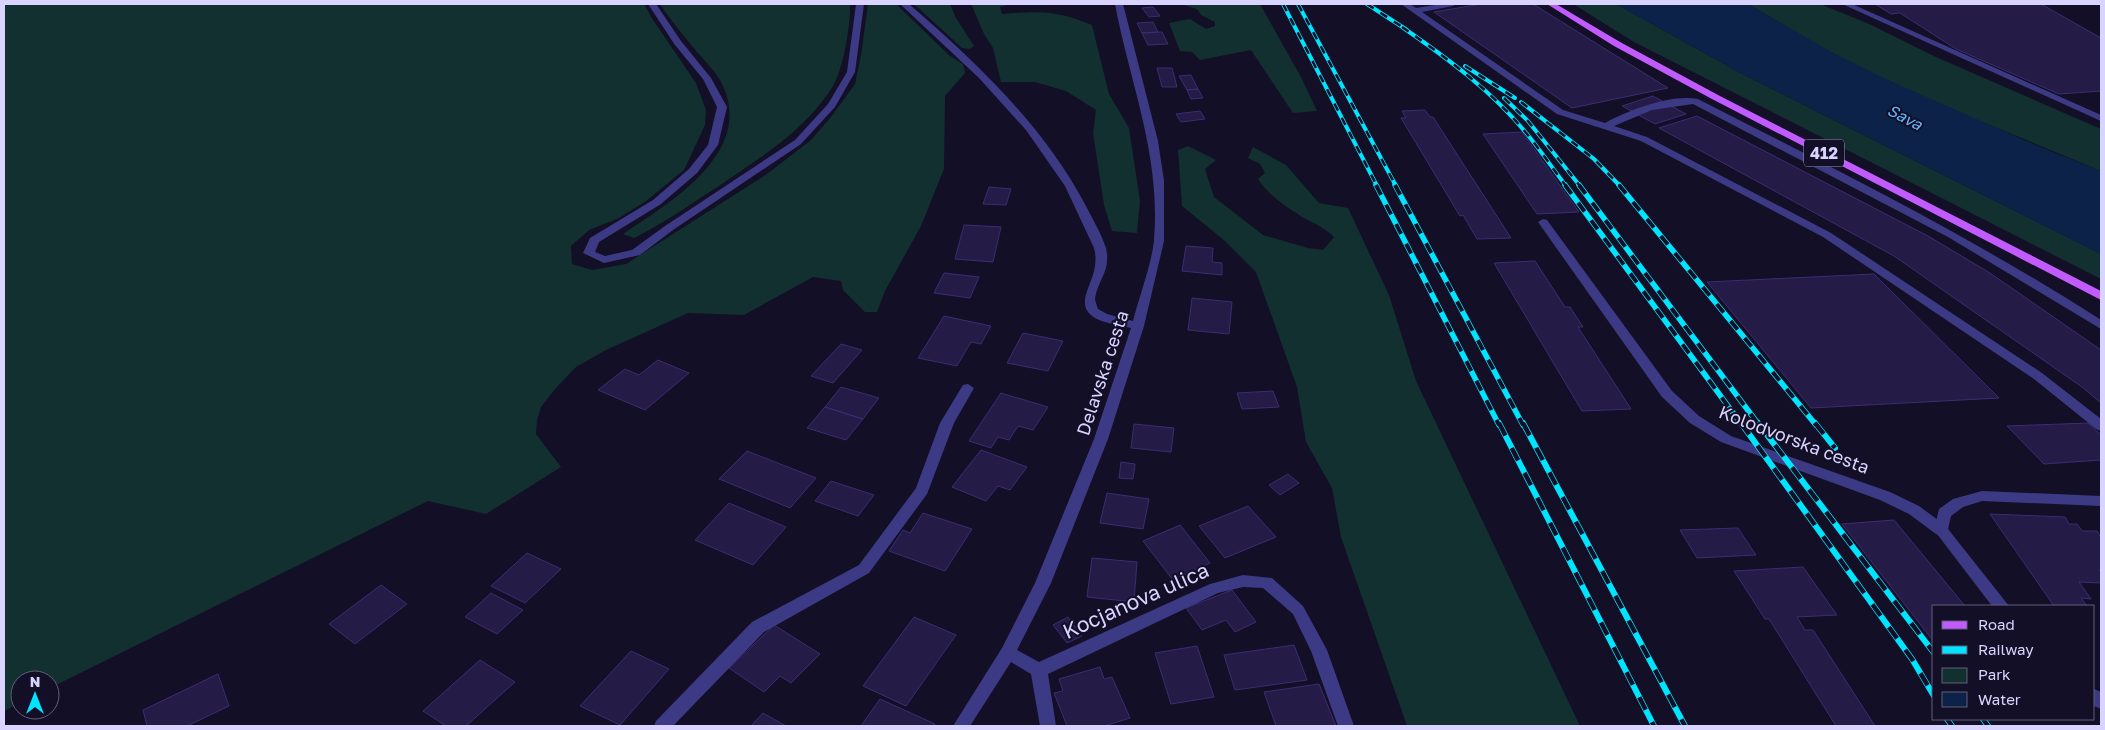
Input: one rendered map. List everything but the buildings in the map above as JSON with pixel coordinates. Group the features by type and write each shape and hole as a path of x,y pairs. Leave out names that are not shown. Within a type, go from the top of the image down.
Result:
{"main road":[{"name":"412","path":"1551,4 1617,44 2101,296"}],"street":[{"path":"652,4 678,43 707,78 722,108 713,145 694,170 657,202 594,240 590,253 604,260 636,253 669,228 798,142 832,104 851,72 860,4"},
{"path":"904,4 940,35 1017,113 1074,190 1101,252 1101,271 1089,299 1093,311 1103,317 1138,326"},
{"name":"Delavska cesta","path":"961,726 1008,653 1043,583 1070,517 1101,439 1138,326 1159,241 1159,181 1153,141 1119,4"},
{"path":"1405,4 1560,112 1644,139 1827,235 2038,376 2101,426"},
{"path":"1415,11 1453,4"},
{"path":"1846,4 2101,118"},
{"path":"1606,127 1624,116 1682,101 1695,101 1941,228 2059,297 2101,325"},
{"name":"Kolodvorska cesta","path":"1543,222 1667,394 1682,411 1702,426 1726,439 1885,496 1914,510 1941,530 2000,605"},
{"path":"662,726 758,627 864,569 922,490 947,423 968,388"},
{"path":"1941,530 1944,513 1958,503 1982,496 2101,501"},
{"name":"Kocjanova ulica","path":"1039,670 1216,588 1243,582 1267,582 1298,610 1319,650 1346,726"},
{"path":"1008,653 1039,670 1048,726"}],"green space":[{"path":"4,4 644,4 696,83 706,110 705,125 684,170 646,201 619,218 589,230 571,246 572,264 592,270 626,264 767,174 811,140 831,117 855,84 868,4 896,4 949,55 963,64 965,73 945,96 944,169 921,226 885,291 877,312 865,312 843,290 841,281 813,277 744,315 688,313 606,350 576,367 541,407 537,420 536,434 561,467 486,514 428,501 60,683 60,670 10,670 10,708 4,711"},
{"path":"660,4 850,4 850,12 846,46 837,79 822,102 809,117 796,130 751,164 677,213 634,238 623,234 685,190 704,172 718,152 728,130 729,107 721,82"},
{"path":"914,4 950,4 956,18 974,46 970,49 962,48"},
{"path":"971,4 1010,4 1000,7 1002,14 1027,12 1058,14 1092,25 1109,94 1129,128 1140,201 1137,233 1112,231 1104,205 1093,133 1096,110 1066,91 1035,82 1001,82 993,48 984,34"},
{"path":"1180,4 1260,4 1302,79 1317,111 1293,113 1251,50 1200,60 1192,52 1180,51 1169,23 1190,19 1206,29 1215,26 1215,22 1201,15 1197,9"},
{"path":"1573,4 1616,4 1744,75 2101,254 2101,279 1634,42"},
{"path":"1748,4 1820,4 1867,23 1936,57 2101,129 2101,171 1884,79 1827,50"},
{"path":"1188,146 1216,160 1205,169 1214,197 1263,235 1308,248 1323,250 1334,237 1285,205 1262,185 1258,179 1265,173 1260,164 1248,158 1253,147 1286,165 1319,203 1348,208 1389,295 1416,381 1580,726 1407,726 1341,537 1332,488 1306,442 1297,387 1256,272 1225,241 1182,206 1178,150"}],"water":[{"name":"Sava","path":"1616,4 1748,4 1831,52 1890,81 2038,146 2101,171 2101,254 1744,75"}],"railway":[{"path":"1283,4 1377,186"},
{"path":"1298,4 1396,186"},
{"path":"1367,4 1407,30"},
{"path":"1402,27 1484,89 1527,134 1566,186"},
{"path":"1465,66 1515,98"},
{"path":"1504,98 1528,121 1580,186"},
{"path":"1521,102 1594,159 1620,186"},
{"path":"1376,185 1499,425"},
{"path":"1395,185 1523,425"},
{"path":"1565,185 1742,425"},
{"path":"1579,185 1759,425"},
{"path":"1619,185 1816,425"},
{"path":"1499,423 1654,726"},
{"path":"1523,423 1685,726"},
{"path":"1741,423 1912,659 1932,693"},
{"path":"1758,423 1932,650"},
{"path":"1815,423 1835,448"},
{"path":"1948,720 1952,726"},
{"path":"1984,720 1988,726"}]}
